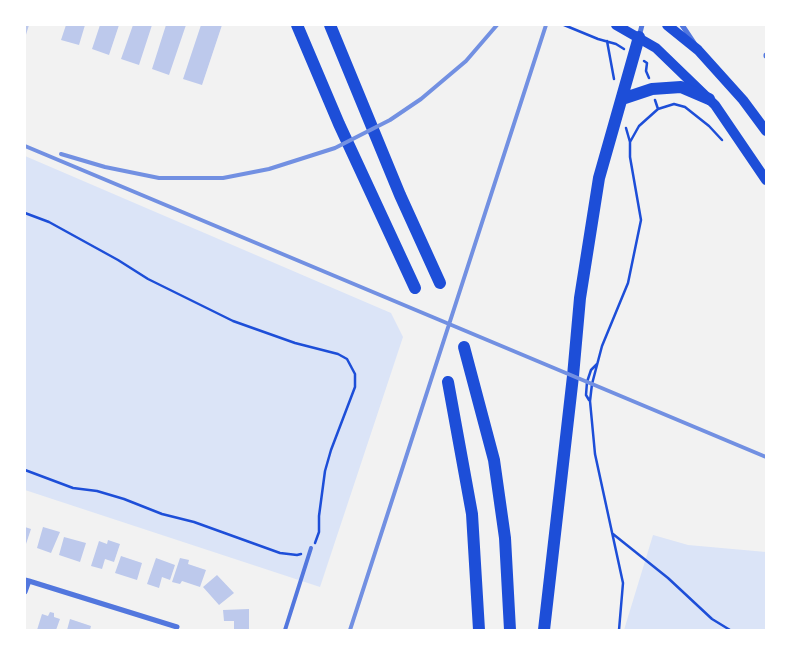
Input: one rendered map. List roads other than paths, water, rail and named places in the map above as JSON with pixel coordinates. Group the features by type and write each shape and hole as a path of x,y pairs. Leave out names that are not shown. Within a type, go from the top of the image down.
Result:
{"highway":[{"path":"297,25 339,124 415,288"},
{"path":"330,25 397,186 440,282"},
{"path":"544,630 574,376 580,298 598,178 641,31"},
{"path":"622,99 652,89 681,87 709,99"},
{"path":"464,347 494,460 505,538 510,630"},
{"path":"448,382 472,514 479,630"}],"main road":[{"path":"616,25 641,31 715,105 766,180"},
{"path":"667,25 698,50 743,100 766,131"}],"street":[{"path":"682,25 698,50"},
{"path":"25,592 27,580 177,627"}],"lane":[{"path":"284,630 311,548"}],"railway":[{"path":"61,154 105,167 159,178 223,178 269,169 335,148 390,120 421,99 466,61 497,25"},
{"path":"350,630 546,25"},
{"path":"25,146 766,457"}]}
